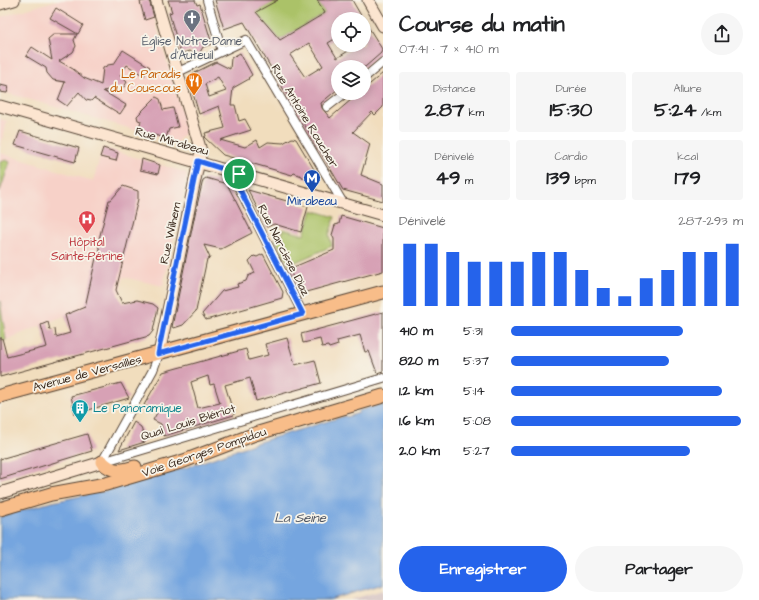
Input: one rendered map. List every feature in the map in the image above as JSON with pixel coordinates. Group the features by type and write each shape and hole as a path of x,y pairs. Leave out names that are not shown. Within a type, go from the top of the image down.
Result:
{"main road":[{"name":"Avenue de Versailles","path":"0,396 383,292"},
{"name":"Voie Georges Pompidou","path":"0,509 51,494 113,482 184,461 255,434 383,396"},
{"path":"102,462 108,468 116,471 206,446 234,442"}],"street":[{"path":"0,4 14,0"},
{"name":"Rue Wilhem","path":"102,462 153,370 158,354 201,151 156,0"},
{"path":"178,72 222,50 207,0"},
{"path":"368,0 383,26"},
{"name":"Rue Antoine Roucher","path":"222,50 246,40 342,203"},
{"path":"371,72 383,62"},
{"path":"328,107 336,100"},
{"name":"Rue Mirabeau","path":"0,106 198,161 383,215"},
{"name":"Rue Narcisse Diaz","path":"239,174 239,188 303,314"},
{"name":"Quai Louis Blériot","path":"0,493 383,378"}],"shaded area":[{"path":"58,0 149,0 187,130 177,142 0,91 0,17"},
{"path":"0,119 7,121 0,148"},
{"name":"Hôpital Sainte-Périne","path":"103,148 185,172 187,175 163,286 123,277 120,293 6,340 0,301 0,191 10,162 0,162 0,153 93,181"},
{"path":"383,590 383,600 350,600"}],"green space":[{"path":"277,0 317,0 325,13 280,40 256,12"},
{"path":"6,160 10,162 0,191 0,162"},
{"path":"312,210 335,217 329,235 332,246 289,265 275,239 282,236 283,229 304,235"},
{"path":"0,301 6,340 0,342"}],"water":[{"name":"La Seine","path":"383,404 383,584 329,600 0,600 0,517 48,503 109,490 188,467 256,443 345,416 347,417 359,413 358,411"}],"building":[{"path":"149,0 154,17 145,20 140,2"},
{"name":"Église Notre-Dame d'Auteuil","path":"168,0 195,0 197,5 200,4 212,44 203,47 199,54 189,51 181,54 169,13 172,12"},
{"path":"215,0 278,0 256,12 280,40 325,13 317,0 352,0 359,12 331,12 331,41 328,43 331,48 331,52 333,52 337,58 347,52 371,52 371,31 382,49 381,53 371,62 371,60 331,60 331,95 321,103 322,108 330,118 351,100 371,100 371,83 383,73 383,107 375,115 372,112 353,132 370,144 361,175 383,184 383,201 343,190 244,22 224,29","holes":["309,43 323,66 305,77 290,55"]},
{"path":"56,8 83,25 78,34 50,18"},
{"path":"54,34 77,34 74,40 76,46 73,52 59,61 73,69 84,78 101,85 103,68 114,64 123,50 150,67 144,76 127,65 120,76 127,82 124,87 103,91 126,105 120,114 94,98 91,101 86,100 79,92 67,106 58,100 65,82 53,80 47,73 46,68 26,56 32,47 52,60 48,39"},
{"path":"240,53 252,75 248,78 249,79 233,88 231,105 235,105 239,121 245,119 251,130 220,140 245,147 257,140 260,147 268,142 283,143 292,138 296,139 318,176 315,181 303,178 302,176 294,173 292,175 223,155 204,137 206,136 205,133 225,128 219,106 199,114 189,80 192,74 216,62 230,69 231,58","holes":["218,77 226,91 209,97 205,84"]},
{"path":"0,85 9,87 7,93 0,92"},
{"path":"156,97 160,99 163,110 173,108 178,127 169,129 166,138 138,131 141,121 138,120 137,116"},
{"path":"20,131 79,148 75,162 15,145"},
{"path":"103,148 118,153 116,161 100,157"},
{"path":"142,159 160,165 158,174 140,170"},
{"path":"206,178 227,184 252,233 221,249 204,245 210,258 207,259 196,311 183,325 174,328 172,327 195,214 203,180"},
{"path":"123,186 138,191 138,199 116,290 122,303 137,300 153,304 158,308 153,331 149,336 0,377 0,338 2,338 7,357 47,347 41,325 48,322 50,330 55,329 56,337 70,333 65,315 85,307 96,258 101,259 98,243 109,200 111,200"},
{"path":"248,190 308,207 301,232 274,224 267,227"},
{"path":"341,216 383,228 383,271 306,292 299,290 289,269 334,250 334,239 332,235 335,225 339,224"},
{"path":"263,254 283,292 282,298 206,320 202,314 222,291 238,287 237,284 246,281 248,276 255,273 249,261 254,256 257,257"},
{"path":"383,312 383,371 377,373 369,351 365,352 360,335 337,341 338,345 329,348 328,346 322,347 320,339 303,343 301,334"},
{"path":"287,338 295,365 315,360 321,383 256,401 250,378 225,385 234,415 164,436 161,424 153,420 157,413 144,405 163,372 246,349 249,360 268,355 265,344","holes":["208,376 210,385 214,384 220,403 198,408 191,382"]},
{"path":"121,383 129,398 75,414 71,396"},
{"path":"134,422 141,427 145,442 119,450"},
{"name":"Le Panoramique","path":"87,434 92,451 0,479 0,459"}],"place":[{"name":"Église Notre-Dame d'Auteuil","path":"192,33"},
{"name":"Le Paradis du Couscous","path":"194,96"},
{"name":"Mirabeau","path":"312,193"},
{"name":"Hôpital Sainte-Périne","path":"87,234"},
{"name":"Le Panoramique","path":"80,423"}],"route":[{"path":"198,161 239,174 239,188 303,314 158,354 198,161"}]}
